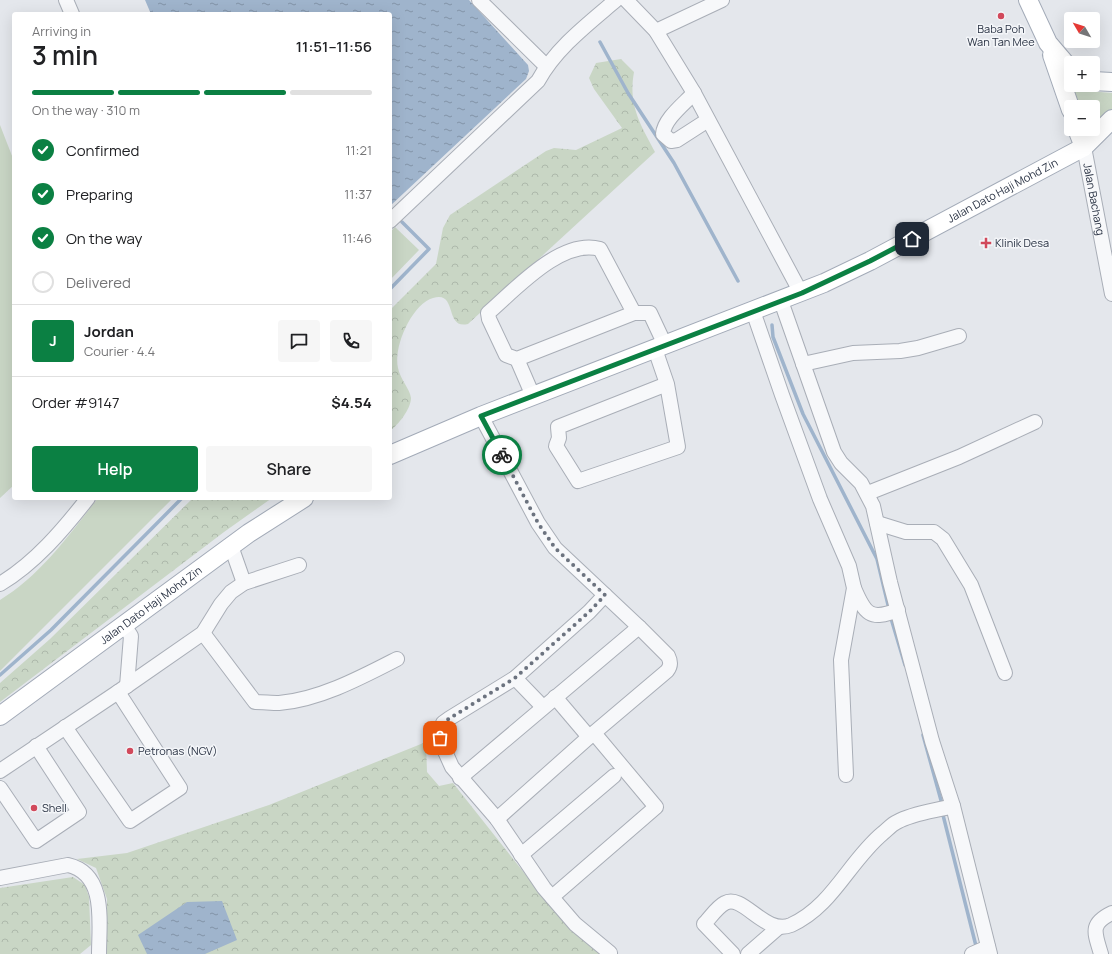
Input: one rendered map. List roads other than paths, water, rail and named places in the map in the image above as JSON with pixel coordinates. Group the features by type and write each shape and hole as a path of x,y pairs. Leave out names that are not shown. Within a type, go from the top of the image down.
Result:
{"main road":[{"path":"1028,0 1048,43 1068,100"},
{"path":"1048,43 1064,62"},
{"path":"1100,81 1112,82"},
{"name":"Jalan Dato Haji Mohd Zin","path":"392,454 481,416 802,293 870,261 1084,147 1112,119"},
{"name":"Jalan Bachang","path":"1080,136 1084,147"},
{"name":"Jalan Dato Haji Mohd Zin","path":"0,716 231,546 277,514 301,500"}],"street":[{"path":"66,0 71,12"},
{"path":"479,0 546,66"},
{"path":"392,219 538,81 546,66 573,38 616,0"},
{"path":"626,0 656,31 694,93 802,293"},
{"path":"656,31 722,0"},
{"path":"694,93 667,123 663,129 663,134 671,141 677,140 708,120"},
{"name":"Jalan Bachang","path":"1084,147 1112,294"},
{"path":"634,313 600,249 591,247 566,253 546,263 488,313 489,319 506,355 517,359 634,313 650,313 660,347 667,384 678,447 578,481 556,446 559,438 558,427 667,384"},
{"path":"781,301 834,452 841,463 868,493 874,506 891,612 953,806 989,950 972,954"},
{"path":"753,311 782,396 820,499 849,566 854,588 866,610 876,616 891,612"},
{"path":"803,364 853,353 900,351 918,348 958,336"},
{"path":"517,359 533,396"},
{"path":"481,416 538,523 555,548 639,626 668,656 670,667 497,819"},
{"path":"868,493 959,458 1035,422"},
{"path":"0,584 39,554 86,500"},
{"path":"877,523 906,532 934,532 943,539 971,585 1005,672"},
{"path":"231,546 244,583"},
{"path":"0,771 123,689 203,633 221,604 231,592 244,583 299,565"},
{"path":"846,775 841,660 854,588"},
{"path":"605,595 589,612 515,678 443,723 440,738 452,767 497,819 552,897 575,924 610,953"},
{"path":"66,727 130,821 180,788 123,689 131,636 124,625"},
{"path":"460,778 639,626"},
{"path":"203,633 255,702 280,703 318,694 346,685 397,659"},
{"path":"515,678 543,707"},
{"path":"552,897 656,807 592,735 555,697"},
{"path":"0,788 36,841 79,812 36,746"},
{"path":"521,854 614,776"},
{"path":"748,954 779,927 790,925 815,909 832,895 870,844 897,822 953,806"},
{"path":"0,878 68,865 78,867 86,873 92,881 99,900 99,954"},
{"path":"733,954 704,924 725,902 733,901 745,906 763,921 779,927"},
{"path":"1101,954 1095,931 1097,923 1102,918 1112,913"}],"water":[{"path":"145,0 469,0 528,65 529,71 526,79 392,204 392,12 150,12"},
{"path":"222,901 237,940 205,954 147,954 138,935 187,902"}],"waterway":[{"path":"600,42 628,93 674,163 738,281"},
{"path":"392,287 429,249 402,222"},
{"path":"772,325 773,337 803,414 877,559 889,609"},
{"path":"0,675 51,630 180,500"},
{"path":"890,615 905,665"},
{"path":"923,735 942,804"},
{"path":"943,815 976,946"}],"place":[{"name":"Baba Poh Wan Tan Mee","path":"1001,16"},
{"name":"Klinik Desa","path":"986,243"},
{"name":"Petronas (NGV)","path":"130,751"},
{"name":"Shell","path":"34,808"}]}
